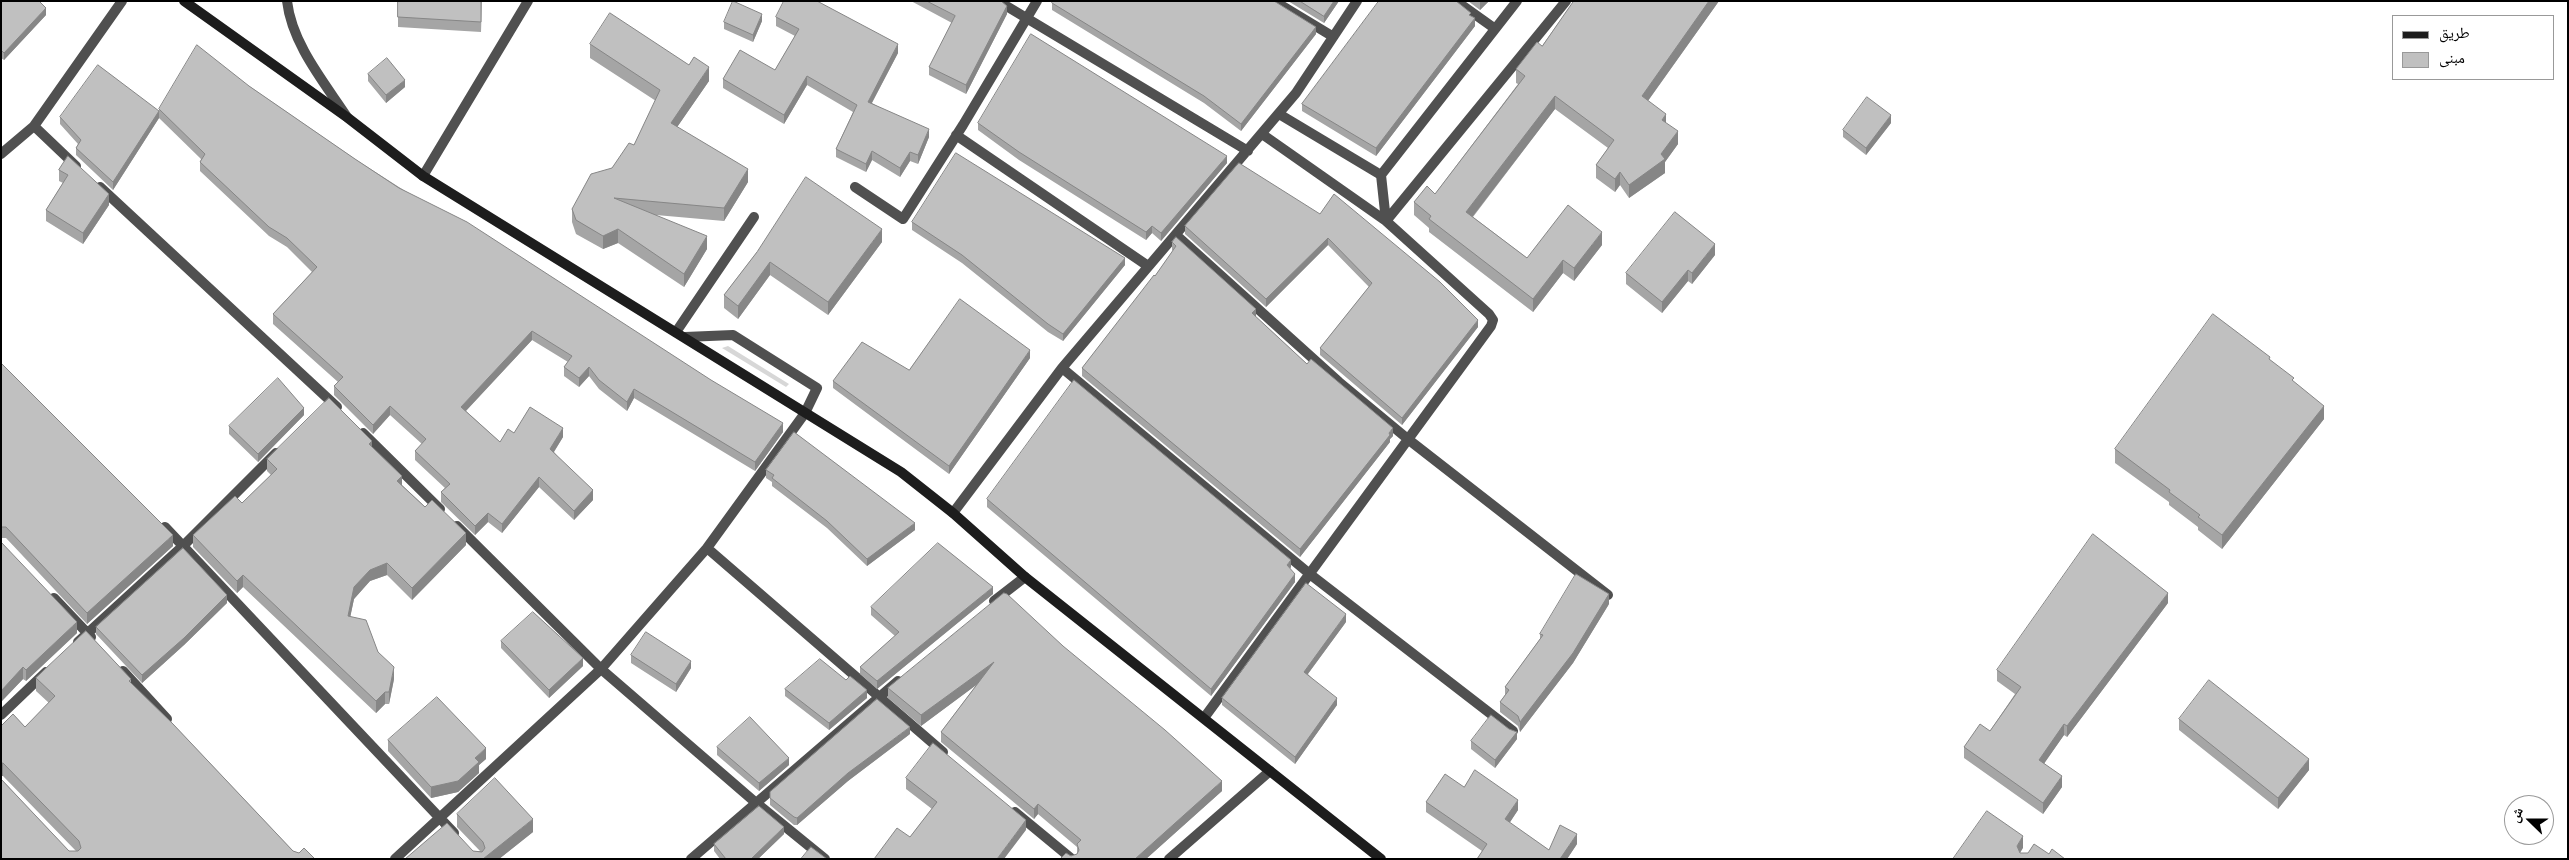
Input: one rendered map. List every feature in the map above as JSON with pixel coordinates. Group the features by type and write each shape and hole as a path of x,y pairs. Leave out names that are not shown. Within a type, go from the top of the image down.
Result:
{"main road":[{"path":"191,3 348,118 423,176 901,472 953,513 1024,577 1381,859"}],"street":[{"path":"1,154 34,126 122,1"},
{"path":"287,1 297,34 312,65 348,118"},
{"path":"423,176 528,1"},
{"path":"998,1 1248,151"},
{"path":"855,187 902,218 956,135 1037,1"},
{"path":"1274,1 1332,36"},
{"path":"953,513 1062,368 1296,93 1357,1"},
{"path":"1456,1 1494,28"},
{"path":"1386,221 1381,175 1517,1"},
{"path":"1386,221 1566,1"},
{"path":"1279,114 1381,175"},
{"path":"34,126 326,403 343,413"},
{"path":"1204,718 1409,440 1491,326 1493,320 1489,314 1386,221 1262,134"},
{"path":"956,135 1148,266"},
{"path":"680,335 754,216"},
{"path":"1176,235 1339,382 1409,440 1608,595"},
{"path":"395,859 602,669 707,548 805,413 817,388 733,335 680,335"},
{"path":"1062,368 1310,575 1514,730"},
{"path":"357,427 602,669 755,802 825,859"},
{"path":"73,647 184,546 281,448"},
{"path":"155,518 184,546 459,838"},
{"path":"707,548 878,698 952,760"},
{"path":"988,607 1024,577"},
{"path":"48,592 101,648"},
{"path":"114,662 175,728"},
{"path":"1,715 51,667"},
{"path":"692,859 702,855 755,802 907,674"},
{"path":"1169,859 1270,770"},
{"path":"1005,803 1072,859"}],"shaded area":[{"path":"728,346 789,384 786,387 722,348"}],"building":[{"path":"1,1 39,1 46,8 4,53 1,50"},
{"path":"398,1 481,1 481,22 398,17"},
{"path":"733,1 762,14 753,35 724,22"},
{"path":"784,1 817,1 898,44 868,102 929,129 918,155 910,152 900,168 872,151 866,164 836,149 857,105 807,76 784,115 723,79 740,50 775,70 799,29 776,17"},
{"path":"927,1 1001,1 1007,6 966,85 929,67 955,16"},
{"path":"1053,1 1274,1 1316,27 1241,124 1204,96 1052,3"},
{"path":"1300,1 1334,1 1324,16"},
{"path":"1379,1 1456,1 1471,13 1469,15 1475,18 1376,148 1302,104"},
{"path":"1574,1 1709,1 1642,96 1666,114 1662,120 1678,131 1661,154 1665,159 1629,185 1620,172 1615,179 1596,165 1614,140 1555,96 1466,212 1527,258 1568,205 1602,232 1574,268 1563,260 1533,299 1429,219 1431,216 1414,202 1427,186 1435,194 1525,76 1516,69 1537,42 1542,46"},
{"path":"610,13 689,65 694,57 709,67 671,123 748,169 724,208 614,198 707,236 684,274 618,229 603,236 576,220 572,209 591,174 612,168 629,143 634,145 660,90 590,44"},
{"path":"1031,34 1227,156 1161,233 1152,226 1146,232 1019,152 978,123"},
{"path":"197,45 249,86 399,188 467,222 711,380 783,423 755,462 634,389 627,402 599,380 589,367 579,378 564,367 572,356 532,331 461,407 500,442 508,429 514,433 530,407 563,428 550,449 593,490 574,511 539,477 502,524 488,513 475,526 441,492 450,484 415,451 426,439 390,406 373,425 334,386 343,377 273,314 317,267 287,238 269,227 200,162 205,154 159,109"},
{"path":"387,58 405,80 386,95 368,74"},
{"path":"98,65 159,111 113,182 76,148 81,140 60,117"},
{"path":"1867,97 1891,115 1866,148 1843,130"},
{"path":"956,153 1125,258 1063,334 962,255 912,222"},
{"path":"68,156 109,194 83,233 46,210 68,175 59,170"},
{"path":"1239,163 1320,214 1334,194 1440,282 1478,320 1402,418 1320,348 1372,283 1328,238 1266,299 1185,226"},
{"path":"806,177 882,229 828,302 770,262 738,306 724,295 757,252"},
{"path":"1675,212 1715,244 1692,273 1688,270 1662,302 1626,273"},
{"path":"1176,237 1256,309 1252,313 1307,364 1311,359 1393,428 1389,433 1390,435 1300,549 1082,368 1155,276 1176,246 1172,242"},
{"path":"960,299 1030,350 949,466 833,381 862,342 909,370"},
{"path":"2213,314 2270,357 2269,359 2294,378 2292,380 2324,406 2222,535 2198,517 2200,515 2169,492 2170,490 2115,449"},
{"path":"1,363 173,535 87,613 6,527 1,527"},
{"path":"278,378 304,408 258,454 229,426"},
{"path":"1074,380 1291,560 1287,565 1295,574 1211,689 987,499"},
{"path":"329,398 372,441 369,444 402,476 397,481 425,507 432,500 466,533 412,588 387,563 370,570 354,587 348,616 366,620 378,652 394,667 389,692 385,692 376,701 243,575 237,581 193,535 235,496 242,503 277,469 267,459"},
{"path":"794,432 915,523 867,559 827,521 772,478 774,475 766,470"},
{"path":"2093,534 2168,593 2067,726 2064,724 2039,760 2062,776 2043,803 1964,747 1980,724 1990,731 2021,687 1997,670"},
{"path":"1,542 77,622 26,670 23,667 1,691"},
{"path":"938,543 993,587 877,681 860,667 899,632 871,607"},
{"path":"183,548 227,595 184,638 142,675 96,627"},
{"path":"1576,574 1609,594 1573,653 1520,722 1518,716 1500,702 1509,690 1505,687 1543,635 1540,634"},
{"path":"1306,583 1346,614 1304,672 1337,698 1295,757 1222,698"},
{"path":"1004,593 1063,646 1165,730 1222,781 1135,859 1060,859 1066,853 1071,856 1077,854 1079,850 1077,844 1081,840 1038,804 1034,809 941,732 994,662 921,715 888,688"},
{"path":"533,612 583,658 549,690 501,641"},
{"path":"86,631 131,679 129,681 173,724 293,851 299,853 304,848 315,859 1,859 1,779 69,851 78,851 81,848 79,841 1,763 1,726 13,714 25,727 55,696 36,678"},
{"path":"646,632 691,661 676,684 631,655"},
{"path":"820,659 846,680 850,676 867,690 829,723 785,689"},
{"path":"2209,680 2309,759 2278,798 2179,719"},
{"path":"437,697 486,748 475,758 479,762 458,781 431,787 388,740"},
{"path":"877,699 910,727 848,773 797,818 770,798 770,792"},
{"path":"1491,715 1509,729 1517,732 1495,760 1471,741"},
{"path":"750,717 789,758 759,783 717,747"},
{"path":"933,743 1026,820 997,859 874,859 897,828 910,837 937,802 906,778"},
{"path":"1475,770 1518,800 1505,819 1549,850 1560,825 1577,834 1560,859 1477,859 1487,844 1426,802 1445,774 1464,787"},
{"path":"495,778 533,819 483,859 405,859 447,823 473,851 482,852 485,848 483,842 457,814"},
{"path":"759,806 784,827 751,859 726,859 714,844"},
{"path":"1987,811 2023,836 2017,846 2020,853 2028,853 2034,844 2049,854 2052,849 2065,859 1953,859"},
{"path":"811,847 827,859 801,859"}]}
